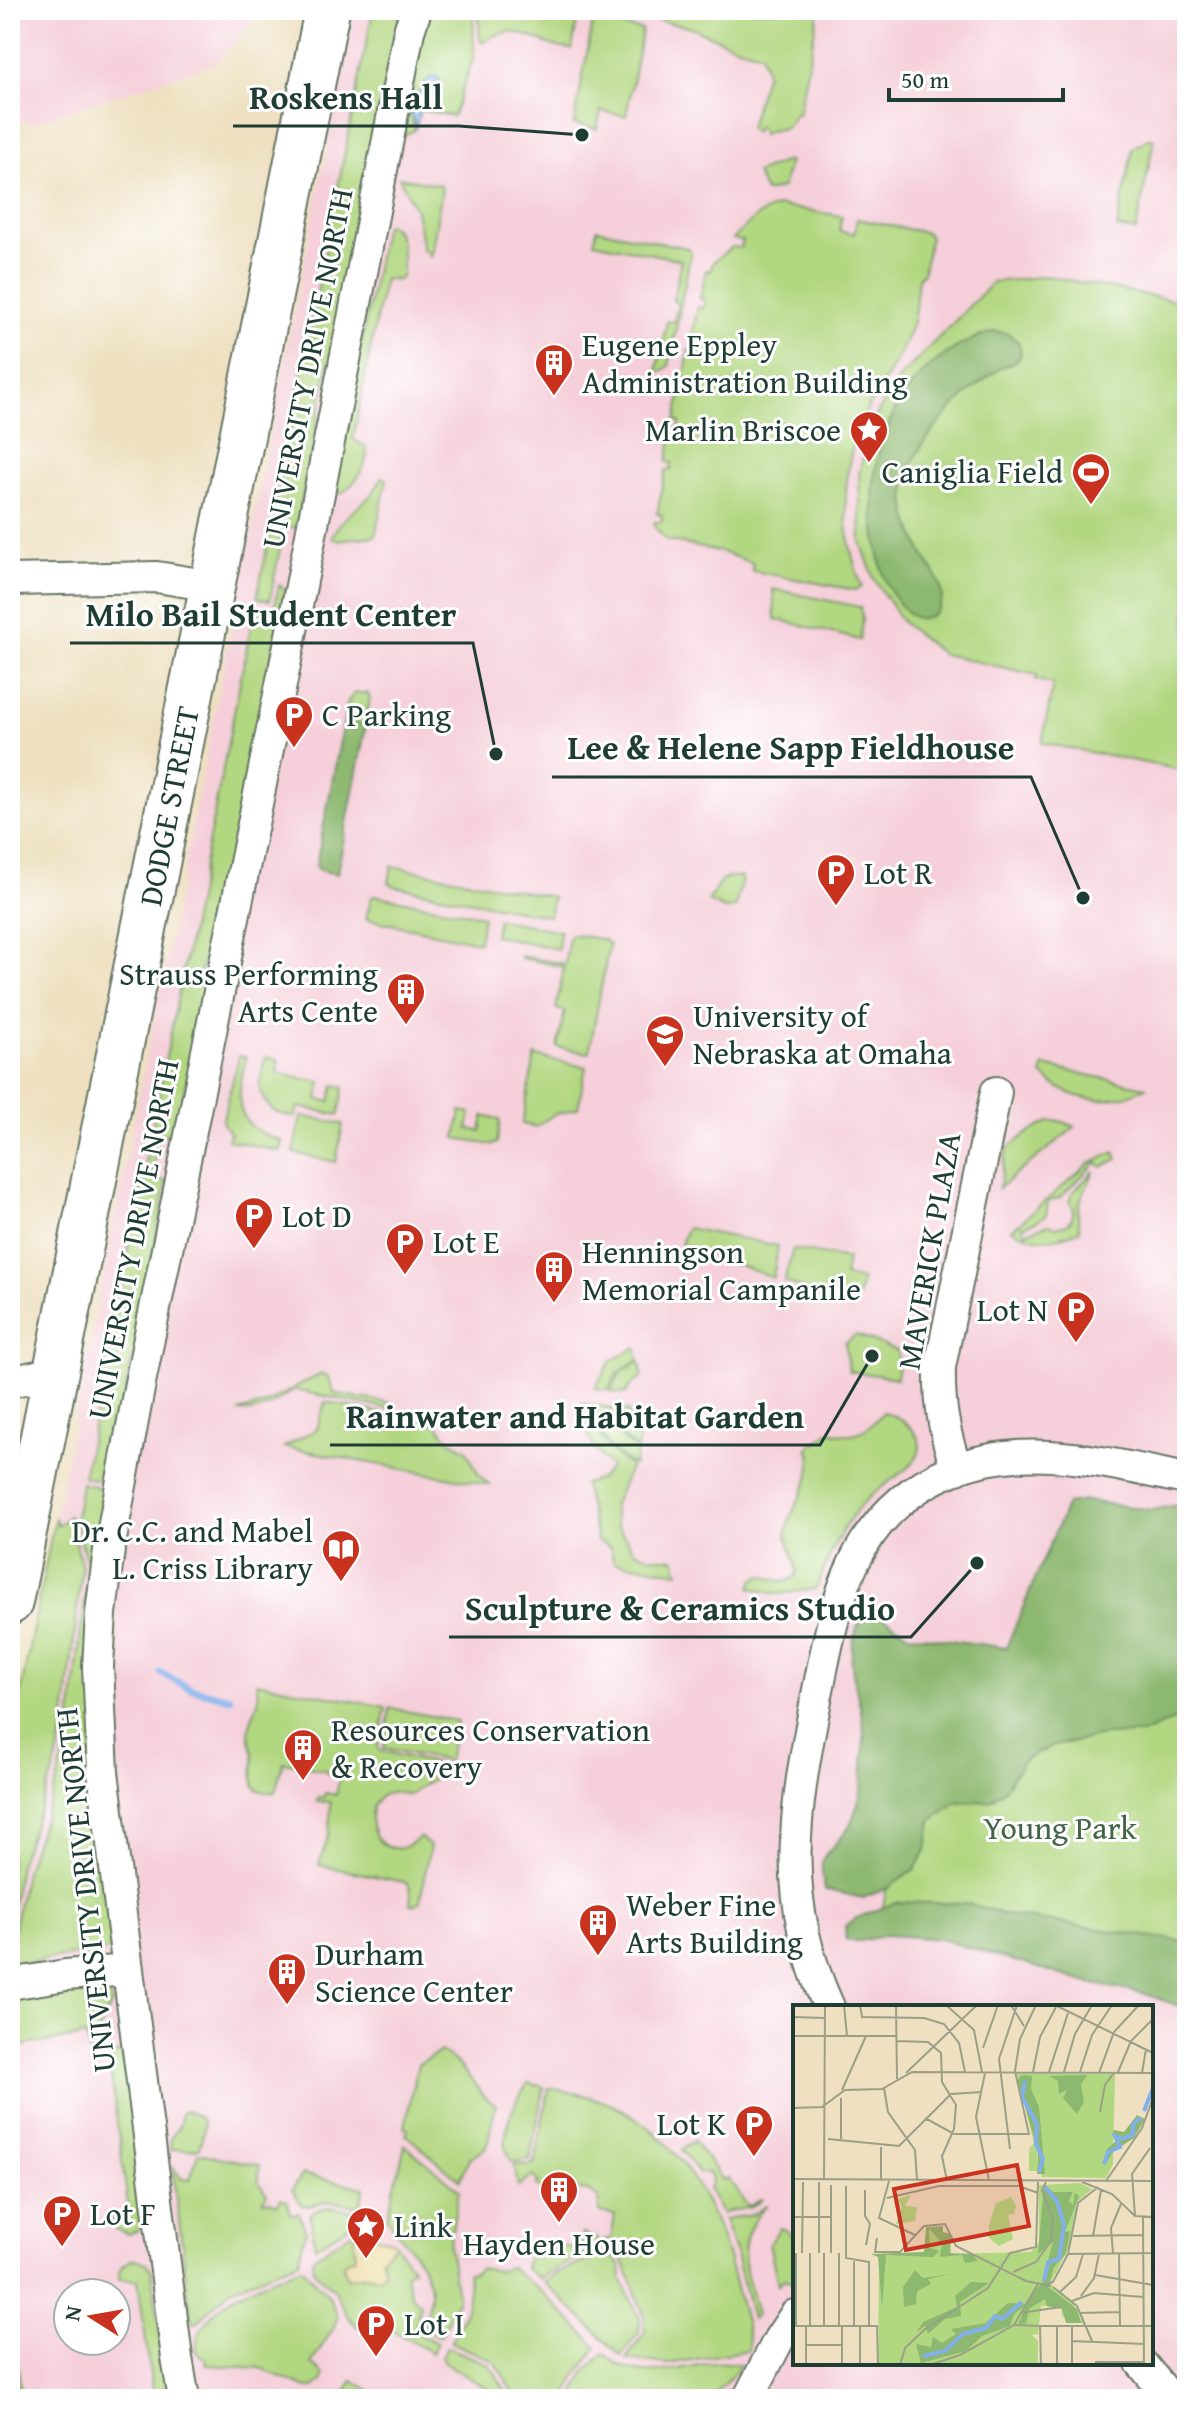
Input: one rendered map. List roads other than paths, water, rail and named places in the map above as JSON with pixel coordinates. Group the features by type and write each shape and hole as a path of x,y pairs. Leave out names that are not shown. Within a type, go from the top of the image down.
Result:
{"highway":[{"name":"DODGE STREET","path":"10,1602 327,10"}],"street":[{"name":"UNIVERSITY DRIVE NORTH","path":"184,2399 100,1730 98,1667 104,1578 409,31 416,10"},
{"path":"10,580 157,577 213,586"},
{"name":"MAVERICK PLAZA","path":"957,1469 944,1431 939,1395 940,1367 996,1092"},
{"path":"10,1382 55,1372"},
{"path":"828,2005 809,1953 800,1917 794,1835 799,1786 831,1627 849,1569 875,1528 911,1494 933,1480 1001,1456 1070,1456 1187,1479"},
{"path":"10,1984 128,1970"},
{"path":"748,2399 793,2318"},
{"path":"1143,2365 1171,2399"}],"water":[{"path":"433,76 439,78 440,87 423,98 416,127 409,111 415,106 423,86"}],"waterway":[{"path":"161,1673 189,1688 230,1698"}],"place":[{"name":"Roskens Hall","path":"582,135"},
{"name":"Eugene Eppley Administration Building","path":"554,397"},
{"name":"Marlin Briscoe","path":"869,464"},
{"name":"Caniglia Field","path":"1091,506"},
{"name":"C Parking","path":"294,749"},
{"name":"Milo Bail Student Center","path":"496,754"},
{"name":"Lee & Helene Sapp Fieldhouse","path":"1083,898"},
{"name":"Lot R","path":"836,907"},
{"name":"Strauss Performing Arts Cente","path":"406,1026"},
{"name":"University of Nebraska at Omaha","path":"665,1068"},
{"name":"Lot D","path":"254,1250"},
{"name":"Lot E","path":"405,1276"},
{"name":"Henningson Memorial Campanile","path":"554,1304"},
{"name":"Lot N","path":"1076,1344"},
{"name":"Rainwater and Habitat Garden","path":"872,1356"},
{"name":"Sculpture & Ceramics Studio","path":"977,1563"},
{"name":"Dr. C.C. and Mabel L. Criss Library","path":"341,1583"},
{"name":"Resources Conservation & Recovery","path":"303,1782"},
{"name":"Weber Fine Arts Building","path":"598,1957"},
{"name":"Durham Science Center","path":"287,2006"},
{"name":"Lot K","path":"754,2158"},
{"name":"Hayden House","path":"559,2224"},
{"name":"Lot F","path":"62,2248"},
{"name":"Link","path":"366,2260"},
{"name":"Lot I","path":"376,2358"}],"park label":[{"name":"Young Park","path":"1060,1828"}]}
